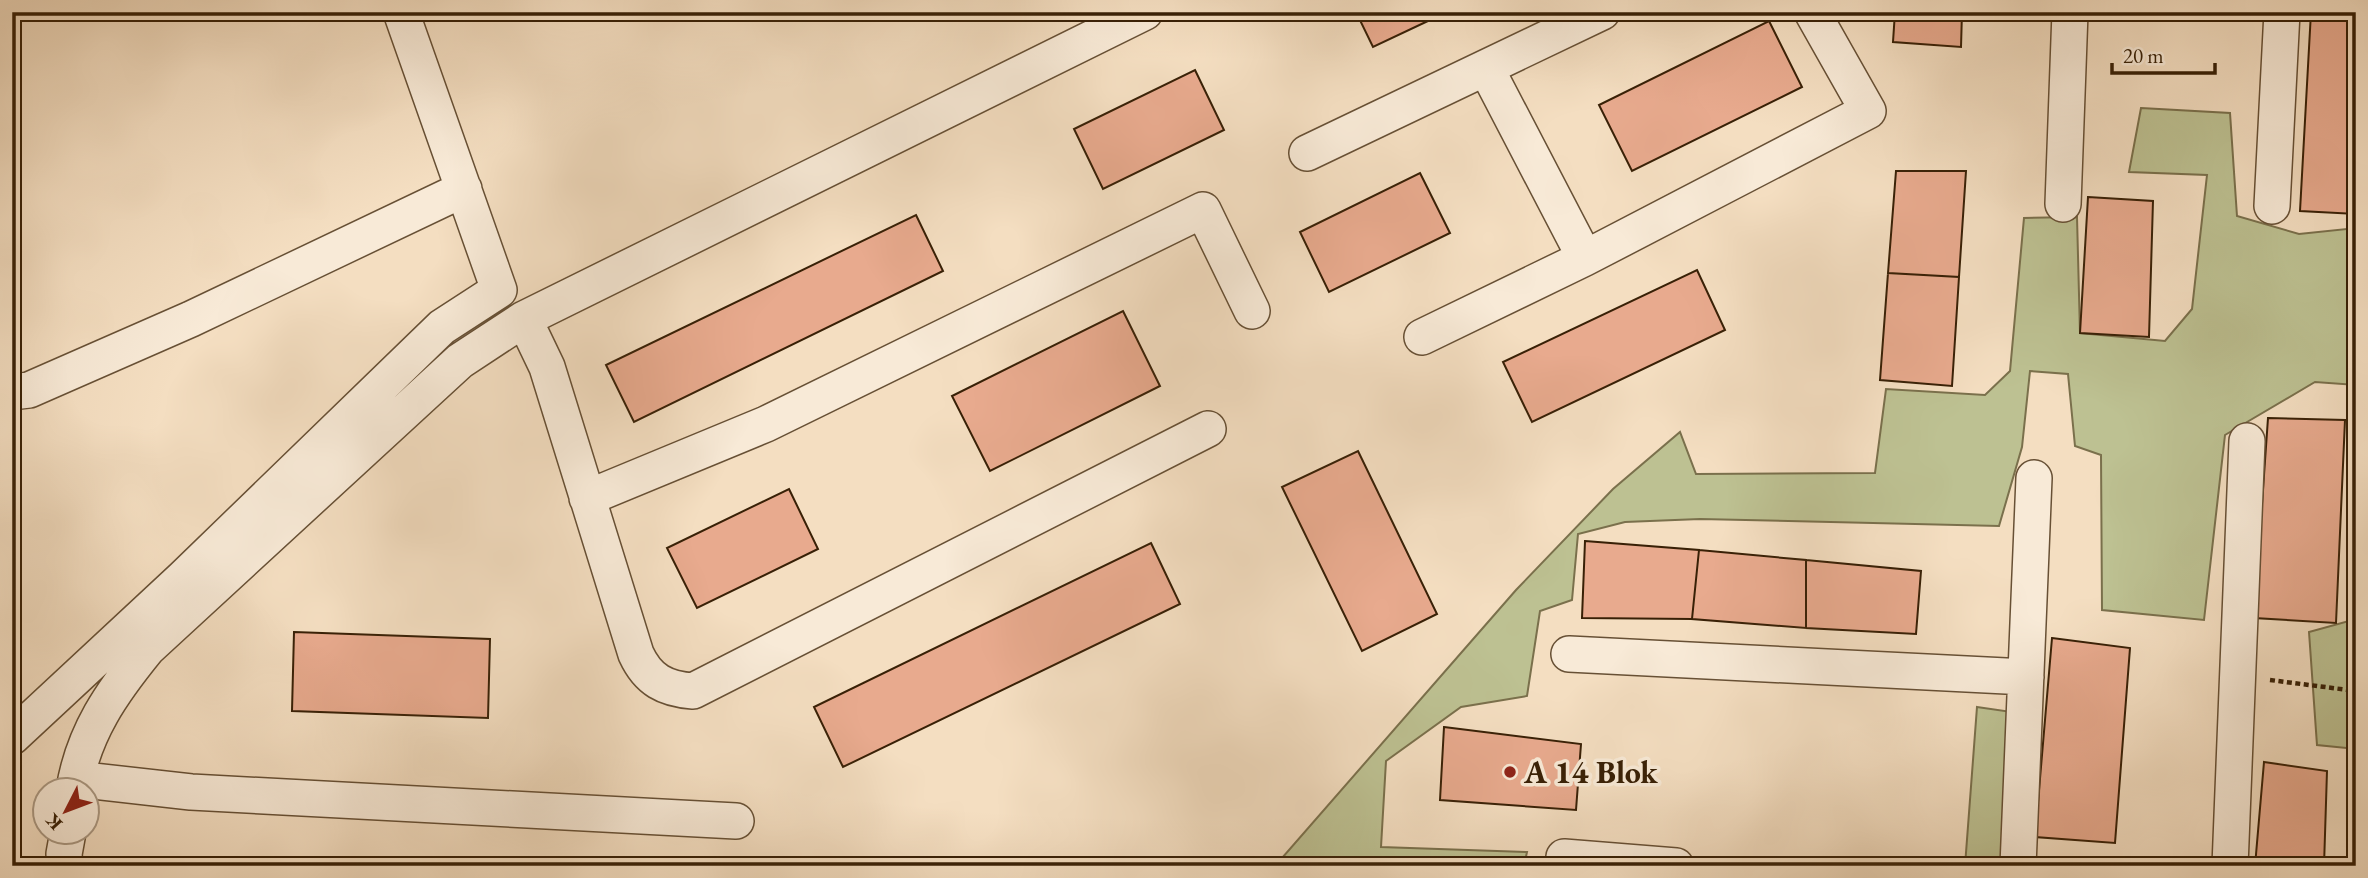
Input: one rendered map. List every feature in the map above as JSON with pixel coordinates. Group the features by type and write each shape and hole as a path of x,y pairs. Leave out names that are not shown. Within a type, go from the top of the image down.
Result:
{"street":[{"path":"12,737 183,578 442,327 499,290 401,12"},
{"path":"78,776 92,729 116,686 148,648 460,361 524,318 1145,12"},
{"path":"1307,153 1602,12"},
{"path":"1422,337 1585,258 1868,111 1812,12"},
{"path":"2063,204 2070,12"},
{"path":"2272,206 2282,12"},
{"path":"1486,68 1585,258"},
{"path":"12,392 29,390 191,319 464,189"},
{"path":"587,498 766,424 1203,210 1252,311"},
{"path":"524,318 547,367 636,654 651,677 662,685 677,690 693,691 1208,429"},
{"path":"2231,866 2247,441"},
{"path":"2018,866 2035,478"},
{"path":"1569,654 2026,677"},
{"path":"102,787 736,821"},
{"path":"65,846 65,866"},
{"path":"1564,858 1676,866"}],"path":[{"path":"2238,677 2356,691"}],"green space":[{"path":"2141,108 2230,113 2237,216 2299,234 2356,228 2356,385 2315,382 2225,435 2204,620 2102,610 2101,455 2075,446 2068,374 2030,371 2022,447 1999,526 1700,519 1625,522 1578,534 1572,600 1540,611 1527,696 1461,707 1386,761 1381,847 1527,852 1524,866 1275,866 1516,590 1613,489 1680,432 1696,474 1875,473 1886,389 1985,395 2010,371 2024,218 2077,217 2080,333 2165,341 2192,309 2207,175 2129,172"},
{"path":"2356,619 2356,749 2317,745 2309,632"},
{"path":"1977,707 2012,712 2008,866 1965,866"}],"building":[{"path":"1356,12 1447,12 1373,47"},
{"path":"1895,12 1962,12 1961,47 1893,42"},
{"path":"2311,12 2356,12 2356,214 2300,211"},
{"path":"1769,21 1802,87 1632,171 1599,105"},
{"path":"1195,70 1224,130 1103,189 1074,129"},
{"path":"1896,171 1966,171 1959,277 1888,273"},
{"path":"1420,173 1450,233 1329,292 1300,232"},
{"path":"2088,197 2153,201 2149,337 2080,333"},
{"path":"916,215 943,271 634,422 606,365"},
{"path":"1697,270 1725,330 1532,422 1503,362"},
{"path":"1888,273 1959,277 1952,386 1880,380"},
{"path":"1123,311 1160,386 990,471 952,396"},
{"path":"2268,418 2345,420 2336,623 2254,618"},
{"path":"1358,451 1437,614 1362,651 1282,487"},
{"path":"789,489 818,549 697,608 667,548"},
{"path":"1585,541 1699,550 1692,619 1582,618"},
{"path":"1151,543 1180,604 843,767 814,707"},
{"path":"1699,550 1806,560 1806,628 1692,619"},
{"path":"1806,560 1921,571 1916,634 1806,628"},
{"path":"294,632 490,639 488,718 292,711"},
{"path":"2052,638 2130,648 2115,843 2035,837"},
{"name":"A 14 Blok","path":"1444,727 1581,744 1576,810 1440,800"},
{"path":"2264,762 2327,771 2324,866 2255,866"},
{"path":"165,864 214,866 165,866"}],"place":[{"name":"A 14 Blok","path":"1510,772"}]}
